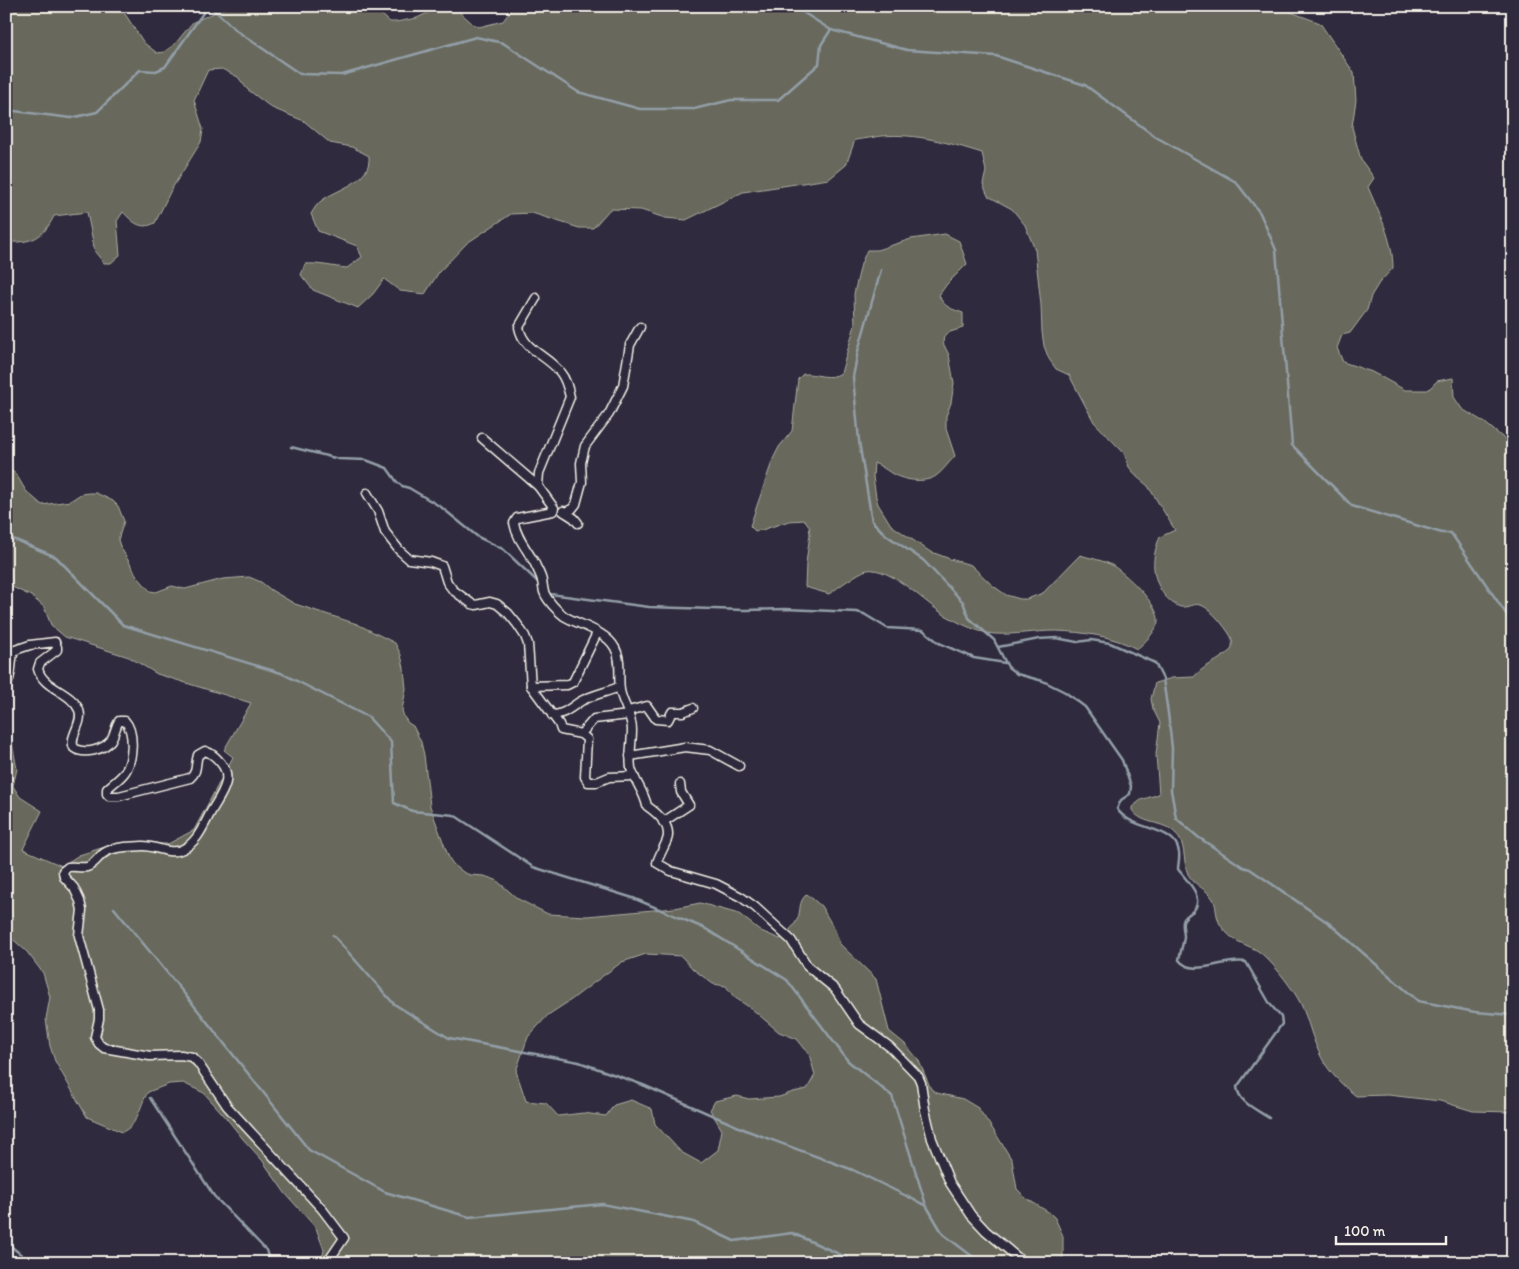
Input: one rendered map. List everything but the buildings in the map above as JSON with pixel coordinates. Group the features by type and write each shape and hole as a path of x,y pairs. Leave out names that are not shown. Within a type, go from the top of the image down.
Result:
{"street":[{"path":"536,298 519,327 521,334 528,345 560,371 567,384 570,397 539,473 538,486"},
{"path":"565,512 572,509 576,504 582,482 581,463 585,446 609,414 623,386 630,344 640,327"},
{"path":"482,438 538,486 554,508 565,512 578,523"},
{"path":"367,493 378,511 385,532 409,559 431,562 442,566 447,582 453,590 472,604 490,602 497,604 517,624 528,644 531,686 561,730 580,734 587,739 585,776 588,782 597,782 609,777 634,776"},
{"path":"554,508 550,512 517,518 514,523 520,542 534,563 542,581 544,593 556,609 564,616 582,623 615,648 619,664 619,687 632,729 630,756 634,776 645,795 647,806 663,822 668,836 658,858 658,864 671,871 716,884 741,897 755,907 791,940 808,967 835,989 859,1024 890,1047 918,1076 922,1083 925,1110 932,1139 950,1183 971,1215 986,1231 1024,1263"},
{"path":"531,686 567,685 573,682 597,633"},
{"path":"6,686 12,673 12,657 15,650 30,645 55,642 57,650 40,663 38,669 42,679 72,701 79,711 78,726 72,740 74,748 81,751 99,749 107,745 112,739 119,721 125,721 129,726 130,760 127,770 119,780 107,789 109,796 119,796 190,778 196,770 198,755 205,751 223,765 226,777 222,796 212,810 204,827 191,844 183,849 173,851 144,846 111,849 89,866 84,868 68,867 63,871 64,877 77,893 82,910 79,936 99,1019 95,1037 104,1048 150,1056 181,1056 192,1058 198,1063 227,1106 322,1209 344,1238 327,1263"},
{"path":"552,715 559,715 573,708 581,701 619,687"},
{"path":"580,734 594,720 628,713 647,706 656,719 668,720 672,712 683,712 693,708"},
{"path":"630,756 685,747 710,750 739,766"},
{"path":"663,822 689,806 681,792 680,784"}],"green space":[{"path":"6,6 113,6 125,14 144,43 157,53 164,52 175,44 193,22 230,6 372,6 390,22 396,22 417,18 442,6 453,6 479,27 503,21 514,6 1283,6 1283,9 1320,23 1354,73 1356,100 1352,127 1361,160 1374,178 1368,187 1385,227 1391,247 1393,268 1379,283 1371,296 1367,310 1350,333 1342,335 1337,348 1343,362 1372,372 1405,390 1428,390 1437,381 1453,378 1454,397 1462,409 1484,422 1513,446 1513,1113 1473,1111 1440,1101 1388,1095 1356,1096 1339,1081 1325,1064 1300,1003 1279,973 1263,955 1233,938 1221,926 1212,898 1188,874 1183,847 1179,838 1169,828 1142,819 1132,810 1132,807 1141,800 1159,794 1156,754 1160,723 1153,709 1151,699 1155,683 1172,678 1194,677 1231,650 1232,640 1223,625 1204,606 1179,606 1168,599 1160,589 1155,575 1155,552 1160,537 1175,530 1148,486 1129,467 1124,453 1094,422 1069,375 1056,369 1049,359 1044,346 1042,332 1035,250 1025,225 1012,209 988,196 983,184 986,171 982,153 920,137 879,136 855,140 846,165 829,179 743,192 686,220 665,218 641,210 610,209 593,228 579,228 532,213 511,214 467,243 439,272 425,294 400,291 384,279 373,294 358,308 313,290 301,275 305,264 347,268 362,257 357,246 318,231 311,214 321,201 352,184 365,173 369,156 352,147 330,143 304,121 272,108 247,89 238,77 222,69 208,70 194,100 203,129 201,142 171,190 155,223 145,226 137,224 123,212 117,221 120,255 111,263 104,263 95,252 87,212 54,216 41,235 22,242 6,242"},
{"path":"945,234 959,241 967,264 939,295 945,305 963,313 963,328 944,336 943,343 949,355 954,383 951,403 946,416 946,429 955,456 939,474 925,480 901,478 874,463 873,477 878,504 891,525 929,551 971,565 992,585 1006,595 1020,599 1027,599 1043,593 1080,555 1110,564 1148,598 1157,615 1158,622 1155,630 1137,649 1108,638 1077,632 1048,631 995,634 975,630 945,615 908,587 876,570 864,571 829,594 805,587 810,534 809,526 805,520 789,521 755,531 750,526 773,459 779,447 792,431 798,379 803,374 828,377 841,373 855,325 854,294 861,264 867,250 877,250 911,239"},
{"path":"6,467 16,474 26,491 42,505 70,501 81,494 96,493 113,501 118,506 124,521 118,540 120,546 137,576 150,591 156,592 172,586 185,589 223,579 249,577 261,582 295,604 357,624 395,643 401,655 404,668 406,689 402,710 404,717 413,726 421,742 430,806 449,858 463,872 496,880 518,899 548,914 587,916 675,908 700,903 739,914 761,931 780,939 795,923 802,900 807,894 821,906 835,930 840,944 876,979 889,1031 905,1044 918,1059 931,1089 937,1093 963,1099 978,1108 1012,1160 1017,1189 1027,1199 1055,1218 1063,1236 1063,1263 321,1263 324,1250 316,1228 285,1193 262,1160 204,1093 183,1083 169,1084 148,1092 132,1125 122,1132 87,1117 55,1061 50,1046 46,1019 50,997 43,973 27,952 6,933 6,740 12,743 17,769 13,786 20,797 42,811 23,849 62,866 79,855 108,846 168,844 194,830 233,757 224,750 251,703 157,674 129,657 65,637 51,625 44,607 31,596 6,584","holes":["646,954 681,956 693,969 713,984 726,986 734,997 752,1009 779,1032 797,1039 809,1054 815,1075 807,1089 779,1097 749,1099 737,1096 715,1101 710,1110 722,1130 718,1150 701,1163 681,1152 655,1124 652,1109 631,1100 614,1105 606,1116 583,1113 558,1116 546,1103 526,1101 516,1071 528,1037 548,1015 622,962"]}],"waterway":[{"path":"6,110 71,118 97,112 140,70 156,71 165,67 208,6"},
{"path":"210,6 237,31 300,74 342,75 476,37 503,43 578,92 640,109 694,109 731,100 778,100 819,64 821,45 830,31"},
{"path":"793,6 831,30 907,50 996,56 1085,85 1156,137 1236,182 1260,213 1276,250 1292,445 1352,506 1442,533 1451,533 1513,624"},
{"path":"881,270 858,351 853,377 859,441 872,521 886,535 923,560 963,602 969,618 994,640 1008,667 1017,674 1043,681 1065,692 1085,707 1122,760 1131,786 1130,794 1121,800 1117,809 1133,822 1171,838 1176,844 1179,853 1178,869 1196,894 1197,905 1183,921 1184,937 1179,960 1193,968 1229,962 1246,962 1270,1004 1281,1017 1282,1024 1237,1087 1238,1093 1245,1101 1269,1118"},
{"path":"291,447 339,459 366,460 387,468 402,486 409,488 441,507 478,537 503,549 540,584"},
{"path":"6,536 56,557 123,625 281,673 368,717 391,742 394,803 412,811 454,815 533,867 633,898 706,929 787,980 848,1061 892,1096 926,1205 943,1234 981,1263"},
{"path":"546,590 550,594 649,607 857,612 864,614 887,628 923,630 939,643 974,658 1005,663"},
{"path":"998,647 1039,639 1056,638 1077,642 1091,640 1110,643 1155,663 1163,679 1168,713 1172,748 1171,790 1176,818 1198,837 1243,867 1250,869 1330,924 1418,1001 1475,1012 1513,1015"},
{"path":"114,908 309,1150 385,1192 469,1217 602,1204 694,1222 734,1241 792,1233 848,1258 852,1263"},
{"path":"333,935 394,1004 449,1038 579,1062 643,1085 748,1131 853,1170 925,1205"},
{"path":"150,1098 214,1196 266,1250 270,1263"},
{"path":"6,1242 31,1263"}]}
